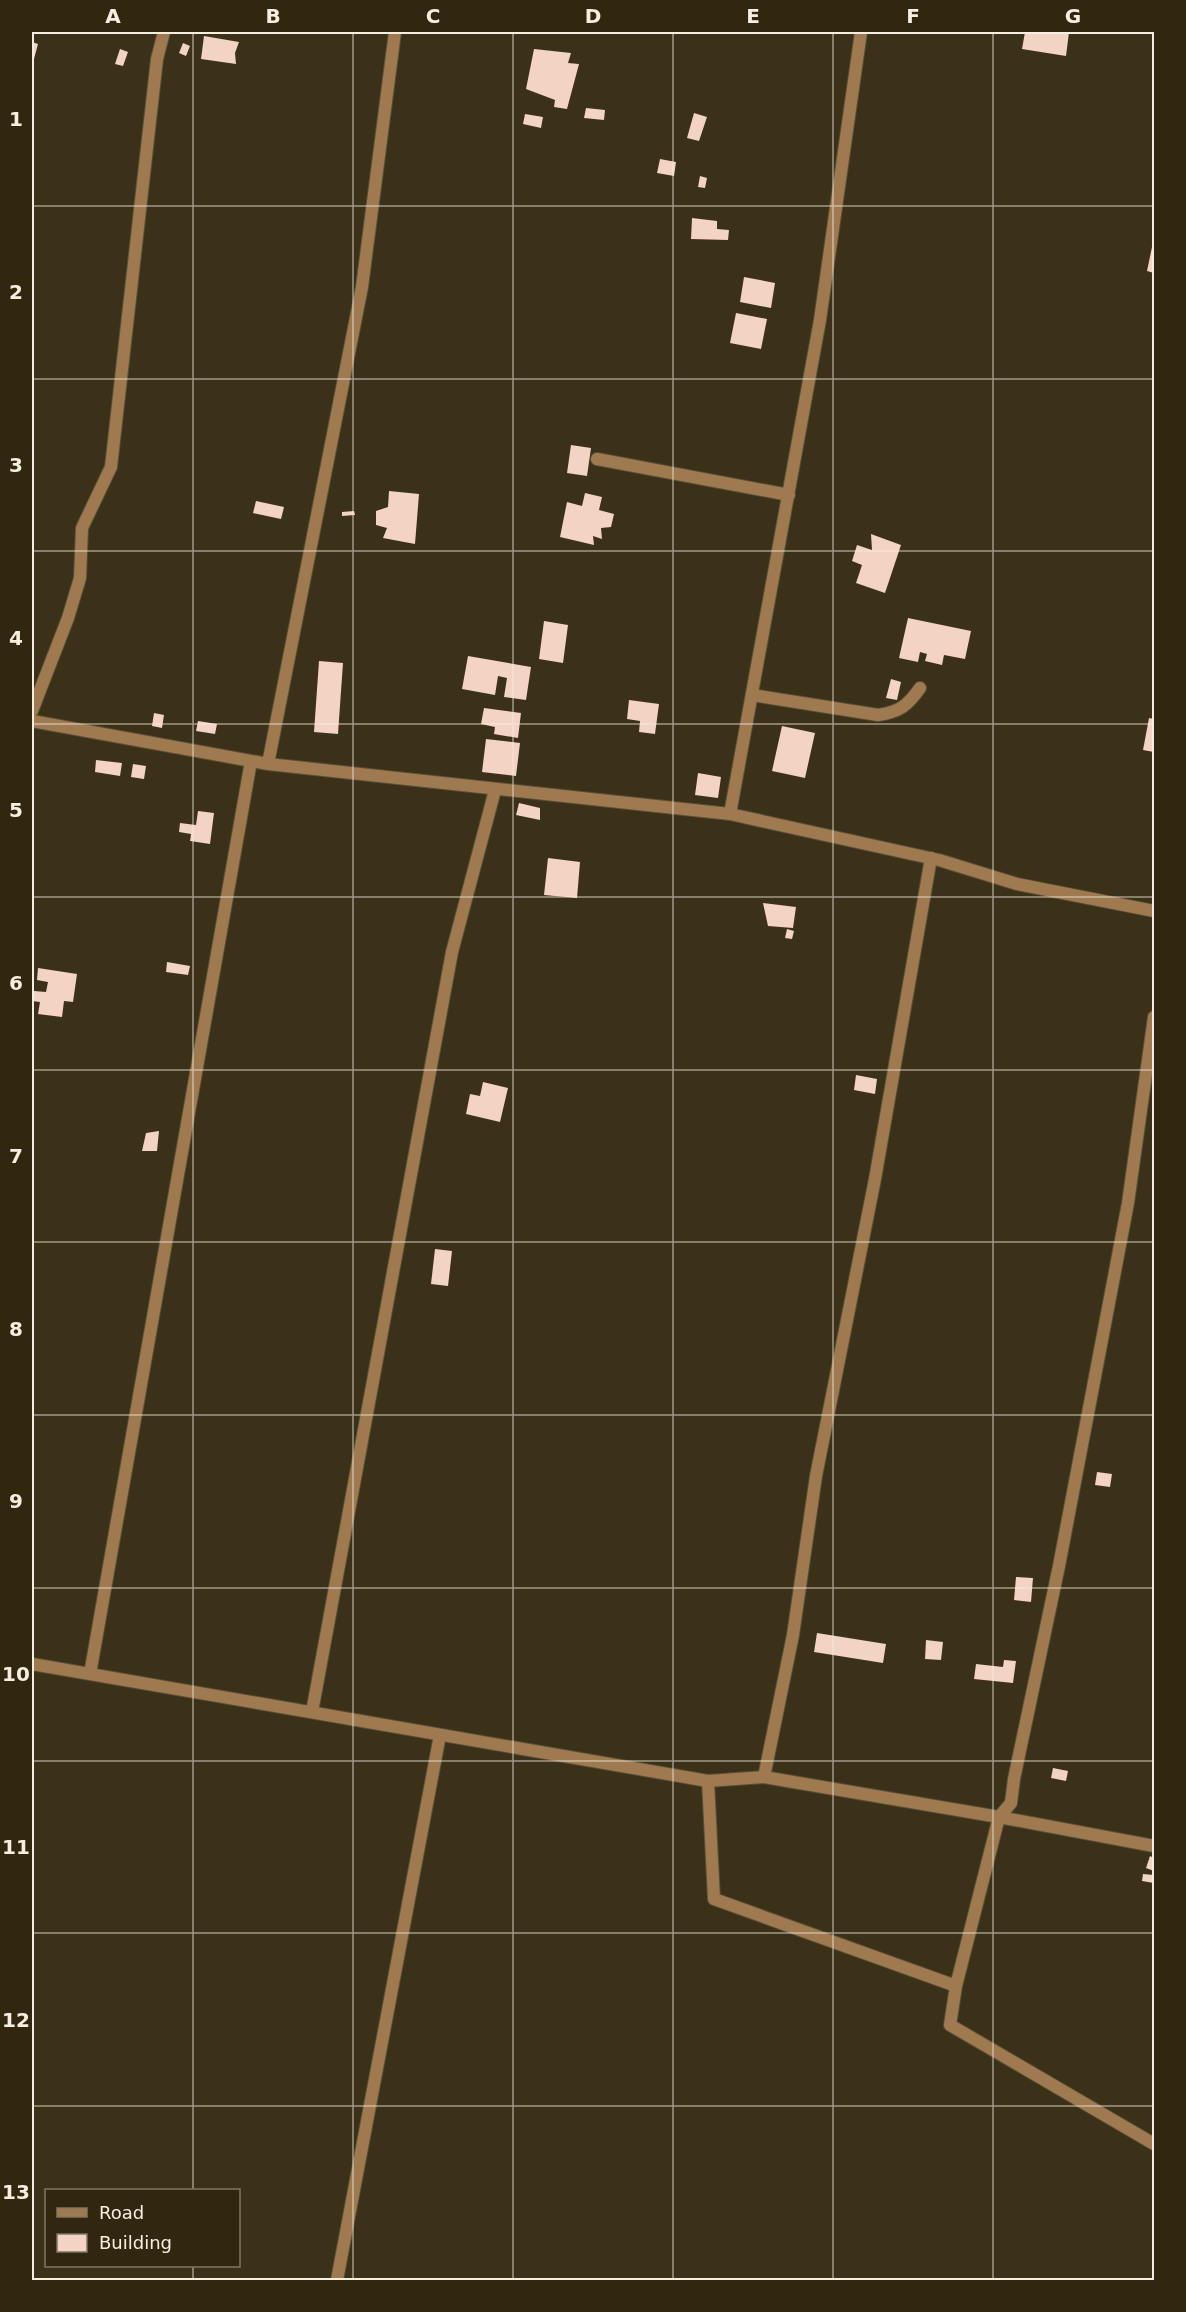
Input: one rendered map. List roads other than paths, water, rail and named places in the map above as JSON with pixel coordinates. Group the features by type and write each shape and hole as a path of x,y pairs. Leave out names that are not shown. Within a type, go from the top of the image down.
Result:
{"street":[{"path":"32,711 68,618 80,578 82,528 111,467 157,59 164,32"},
{"path":"268,764 362,287 395,32"},
{"path":"730,814 820,320 861,32"},
{"path":"597,459 789,495"},
{"path":"752,695 878,715 895,713 907,706 920,688"},
{"path":"32,721 268,764 730,814 931,858 1017,884 1155,911"},
{"path":"90,1674 251,761"},
{"path":"312,1712 452,952 495,790"},
{"path":"764,1777 793,1635 816,1476 875,1179 931,858"},
{"path":"1155,1017 1128,1203 1011,1803 999,1817 956,1986 950,2025 1155,2144"},
{"path":"32,1664 708,1781 764,1777 1155,1846"},
{"path":"337,2280 440,1735"},
{"path":"708,1781 714,1899 956,1986"}]}
